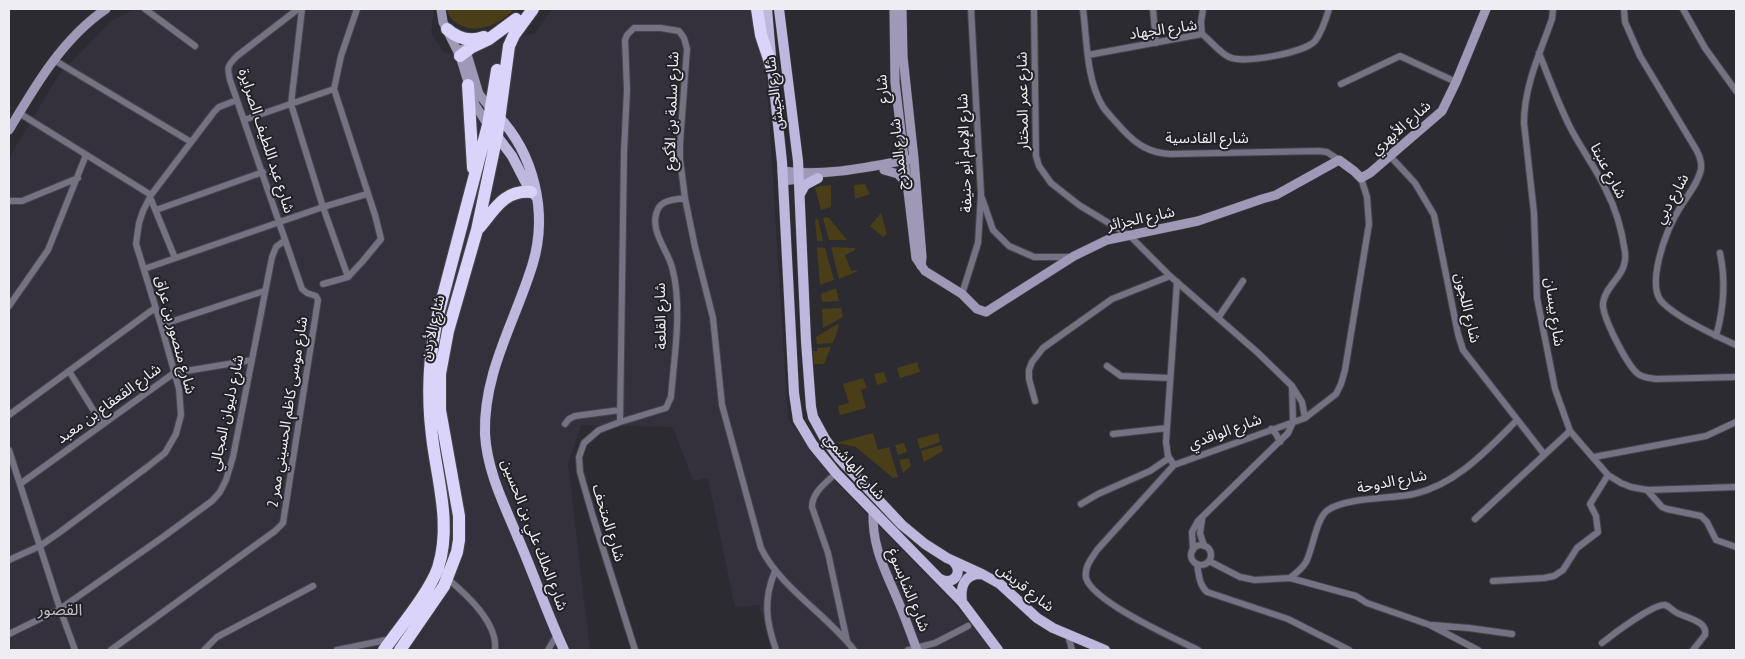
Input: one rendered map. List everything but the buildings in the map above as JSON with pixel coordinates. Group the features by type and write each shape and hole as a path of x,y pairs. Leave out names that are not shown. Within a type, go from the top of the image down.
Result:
{"highway":[{"name":"شارع الأردن","path":"384,650 432,583 443,550 443,506 431,423 431,356 438,315 488,125 495,113 509,46 514,35 533,9"},
{"path":"757,9 762,35 772,68"},
{"path":"463,53 483,43 520,14"},
{"name":"شارع الأردن","path":"400,650 444,586 457,552 459,516 440,410 440,374 448,331 477,230 497,136 495,113 501,46 520,14"},
{"path":"450,34 466,40 480,39 496,34"},
{"path":"468,85 473,181"},
{"path":"477,230 508,196 522,191 534,195"}],"main road":[{"name":"شارع الجيش","path":"767,9 783,176"},
{"name":"شارع الجيش","path":"779,9 799,176"},
{"name":"شارع الملك علي بن الحسين","path":"495,113 514,135 525,156 535,184 534,195 538,236 534,261 495,366 487,404 486,434 488,455 493,476 564,650"},
{"name":"شارع الملك علي بن الحسين","path":"488,125 516,162 534,195"},
{"name":"شارع الهاشمي","path":"783,176 798,420 808,437 836,474 962,602 998,650"},
{"name":"شارع الهاشمي","path":"799,176 806,341 810,407 813,416 825,439 839,458 902,525 925,544 953,561 982,574"},
{"path":"800,194 806,185 818,178"},
{"path":"939,579 945,582 957,578 958,566 953,561"},
{"path":"962,602 964,581 969,576 982,574"},
{"name":"شارع قريش","path":"982,574 1000,584 1037,618 1053,628 1105,650"}],"street":[{"path":"9,130 54,60 86,23 106,9"},
{"path":"145,9 195,46"},
{"name":"شارع عبد اللطيف الصرايرة","path":"298,9 228,64 230,80 302,289 316,296 318,302"},
{"path":"302,9 291,104 323,207 348,277"},
{"path":"323,284 348,277 379,242 381,236 334,89 341,56 358,9"},
{"path":"441,9 441,14 450,34 463,53 479,94 495,113"},
{"name":"شارع","path":"894,9 895,76 910,163"},
{"name":"شارع المدرج","path":"902,9 910,163 922,257 920,266"},
{"name":"شارع الإمام أبو حنيفة","path":"962,294 978,243 981,194 971,9"},
{"name":"شارع عمر المختار","path":"1034,9 1036,156 1039,166 1051,183 1079,205 1130,236 1170,276 1292,386"},
{"name":"شارع القادسية","path":"1083,9 1093,84 1103,107 1129,137 1152,152 1176,154 1327,152 1361,178"},
{"path":"1153,9 1156,42"},
{"path":"1202,34 1203,9"},
{"name":"شارع الجهاد","path":"1088,55 1202,34 1230,58 1239,60 1272,56 1309,46 1315,40 1324,24 1329,9"},
{"name":"شارع الأبهري","path":"1361,178 1390,156 1442,111 1486,9"},
{"name":"شارع بيسان","path":"1553,9 1552,18 1529,83 1524,117 1534,213 1535,275 1540,317 1555,389 1570,431 1608,475 1621,483 1647,490 1736,487"},
{"name":"شارع دبي","path":"1624,9 1625,22 1637,50 1697,151 1701,161 1701,171 1676,213 1664,240 1656,278 1659,298 1662,303 1678,314 1736,345"},
{"path":"1683,9 1706,48 1736,91"},
{"name":"شارع سلمة بن الأكوع","path":"620,422 624,152 627,90 626,40 627,35 634,28 661,28 676,30 683,36 686,42 685,96 680,144 685,198 695,247 712,308 722,405 760,548 775,571 855,650"},
{"path":"463,53 468,85 477,109 488,125"},
{"name":"شارع عنبتا","path":"1539,53 1571,128 1606,188 1617,219 1625,253 1625,262 1623,269 1604,299 1603,309 1618,345 1634,370 1645,377 1656,379 1736,377"},
{"path":"1341,84 1398,56 1403,56 1456,82"},
{"path":"54,60 191,142"},
{"path":"244,120 334,89"},
{"name":"شارع منصور بن عراق","path":"9,560 40,546 134,478 165,452 176,434 180,421 181,402 161,325 136,244 136,236 143,211 151,196 191,142 214,112 220,107 237,100"},
{"path":"19,113 151,196 175,258"},
{"path":"9,306 48,250 86,155"},
{"name":"شارع اللجون","path":"1390,156 1415,183 1434,215 1458,334 1463,350 1544,454"},
{"name":"شارع الجزائر","path":"962,294 977,309 986,312 1074,256 1108,240 1198,221 1276,195 1339,160"},
{"path":"799,176 910,163"},
{"path":"783,176 818,178 884,170 910,163"},
{"name":"شارع المدرج","path":"910,163 908,185 916,258 920,266"},
{"path":"884,170 898,174 908,185"},
{"path":"156,210 263,172"},
{"path":"9,201 22,201 78,178"},
{"name":"شارع الواقدي","path":"1198,650 1150,626 1113,604 1092,588 1086,574 1088,564 1097,550 1174,465 1305,418 1336,394 1346,370 1369,224 1367,198 1361,178"},
{"path":"144,269 323,207 367,194"},
{"path":"981,194 993,230 1009,246 1034,257 1074,256"},
{"name":"شارع القلعة","path":"620,422 666,408 671,398 676,292 672,266 662,246 656,221 658,210 663,203 685,198"},
{"name":"شارع دليوان المجالي","path":"9,634 60,609 163,537 212,501 220,492 230,468 264,291 274,250 277,245 285,240"},
{"path":"1716,336 1724,302 1723,270 1720,253"},
{"path":"920,266 962,294"},
{"path":"1035,401 1029,379 1029,370 1032,362 1043,348 1112,299 1170,276"},
{"path":"1218,318 1243,281"},
{"path":"1174,465 1169,458 1166,442 1177,282"},
{"path":"161,325 264,291"},
{"name":"شارع موسى كاظم الحسيني ممر 2","path":"111,650 281,525 318,302"},
{"path":"9,415 155,308"},
{"name":"شارع القعقاع بن معبد","path":"20,484 174,373 252,360"},
{"path":"1107,366 1121,376 1170,378"},
{"path":"69,371 102,424"},
{"path":"1292,386 1302,402 1305,418"},
{"path":"1203,516 1200,533 1204,546 1210,552 1209,561 1204,565 1197,564 1192,560 1192,532 1198,521 1203,516 1280,442 1288,433 1293,422 1292,386"},
{"path":"565,424 575,416 620,410"},
{"name":"شارع الدوحة","path":"1290,578 1305,563 1320,522 1328,510 1349,503 1413,494 1439,486 1465,469 1518,420"},
{"name":"شارع المتحف","path":"620,422 599,430 587,439 580,450 579,462 593,517 635,650"},
{"path":"1594,457 1706,436 1736,422"},
{"path":"1114,434 1167,428"},
{"path":"1271,429 1278,436 1280,442"},
{"path":"1474,519 1570,431"},
{"path":"9,450 75,650"},
{"path":"1081,504 1098,494 1150,472 1169,458"},
{"path":"836,474 815,495 812,500 812,507 828,553 848,642"},
{"path":"1493,581 1544,578 1554,576 1564,570 1577,548 1598,532 1596,516 1590,504 1608,475"},
{"path":"1647,490 1659,504 1667,509 1701,516 1707,522 1716,540 1736,547"},
{"name":"شارع الشابسوغ","path":"873,511 874,536 880,560 909,627 914,650"},
{"path":"1193,550 1196,547 1204,546"},
{"path":"1209,561 1240,577 1255,580 1290,578 1356,596 1367,603 1430,625 1478,650"},
{"path":"1197,564 1202,587 1207,592 1288,619 1349,650"},
{"path":"775,571 766,597 769,624 776,650"},
{"path":"448,579 468,596 484,618 493,634 495,650"},
{"path":"204,650 217,637 313,586"},
{"path":"1602,643 1636,618 1663,604 1675,612 1701,623 1706,630 1705,635 1693,650"},
{"path":"1430,625 1512,634"},
{"path":"914,650 942,640 968,626"},
{"path":"548,650 557,635"},
{"path":"1068,635 1072,650"},
{"path":"337,650 354,648 392,638"}],"shaded area":[{"path":"135,9 434,9 431,33 445,54 535,33 552,9 755,9 767,84 788,419 836,482 950,599 995,650 773,650 759,605 735,607 708,478 693,481 673,427 581,425 568,464 590,650 9,650 9,158 58,76 111,21"},
{"path":"447,9 514,9 496,23 481,28 473,28 458,24 449,16"},
{"path":"865,184 870,194 855,199 854,185"},
{"path":"831,185 831,207 821,210 815,187"},
{"path":"881,213 887,234 883,237 870,226"},
{"path":"828,217 847,240 829,240 823,218"},
{"path":"818,219 823,241 817,241 815,220"},
{"path":"817,247 825,248 834,280 820,285"},
{"path":"831,247 855,248 855,250 845,255 851,271 858,271 839,279"},
{"path":"836,288 839,301 822,302 821,294"},
{"path":"841,308 843,317 823,328 822,309"},
{"path":"838,324 833,343 817,344 816,337"},
{"path":"831,347 824,364 814,364 813,351 817,351 817,348"},
{"path":"917,362 920,372 900,378 897,368"},
{"path":"884,372 887,382 877,385 874,374"},
{"path":"863,378 867,388 861,390 866,408 840,415 838,406 849,403 843,384"},
{"path":"873,433 878,450 889,447 898,477 893,478 856,447 836,443"},
{"path":"938,433 940,442 920,449 917,439"},
{"path":"904,443 907,452 898,455 895,445"},
{"path":"941,445 943,451 924,462 921,451"},
{"path":"909,458 911,466 903,473 899,460"}],"district":[{"name":"القصور","path":"60,610"}]}
